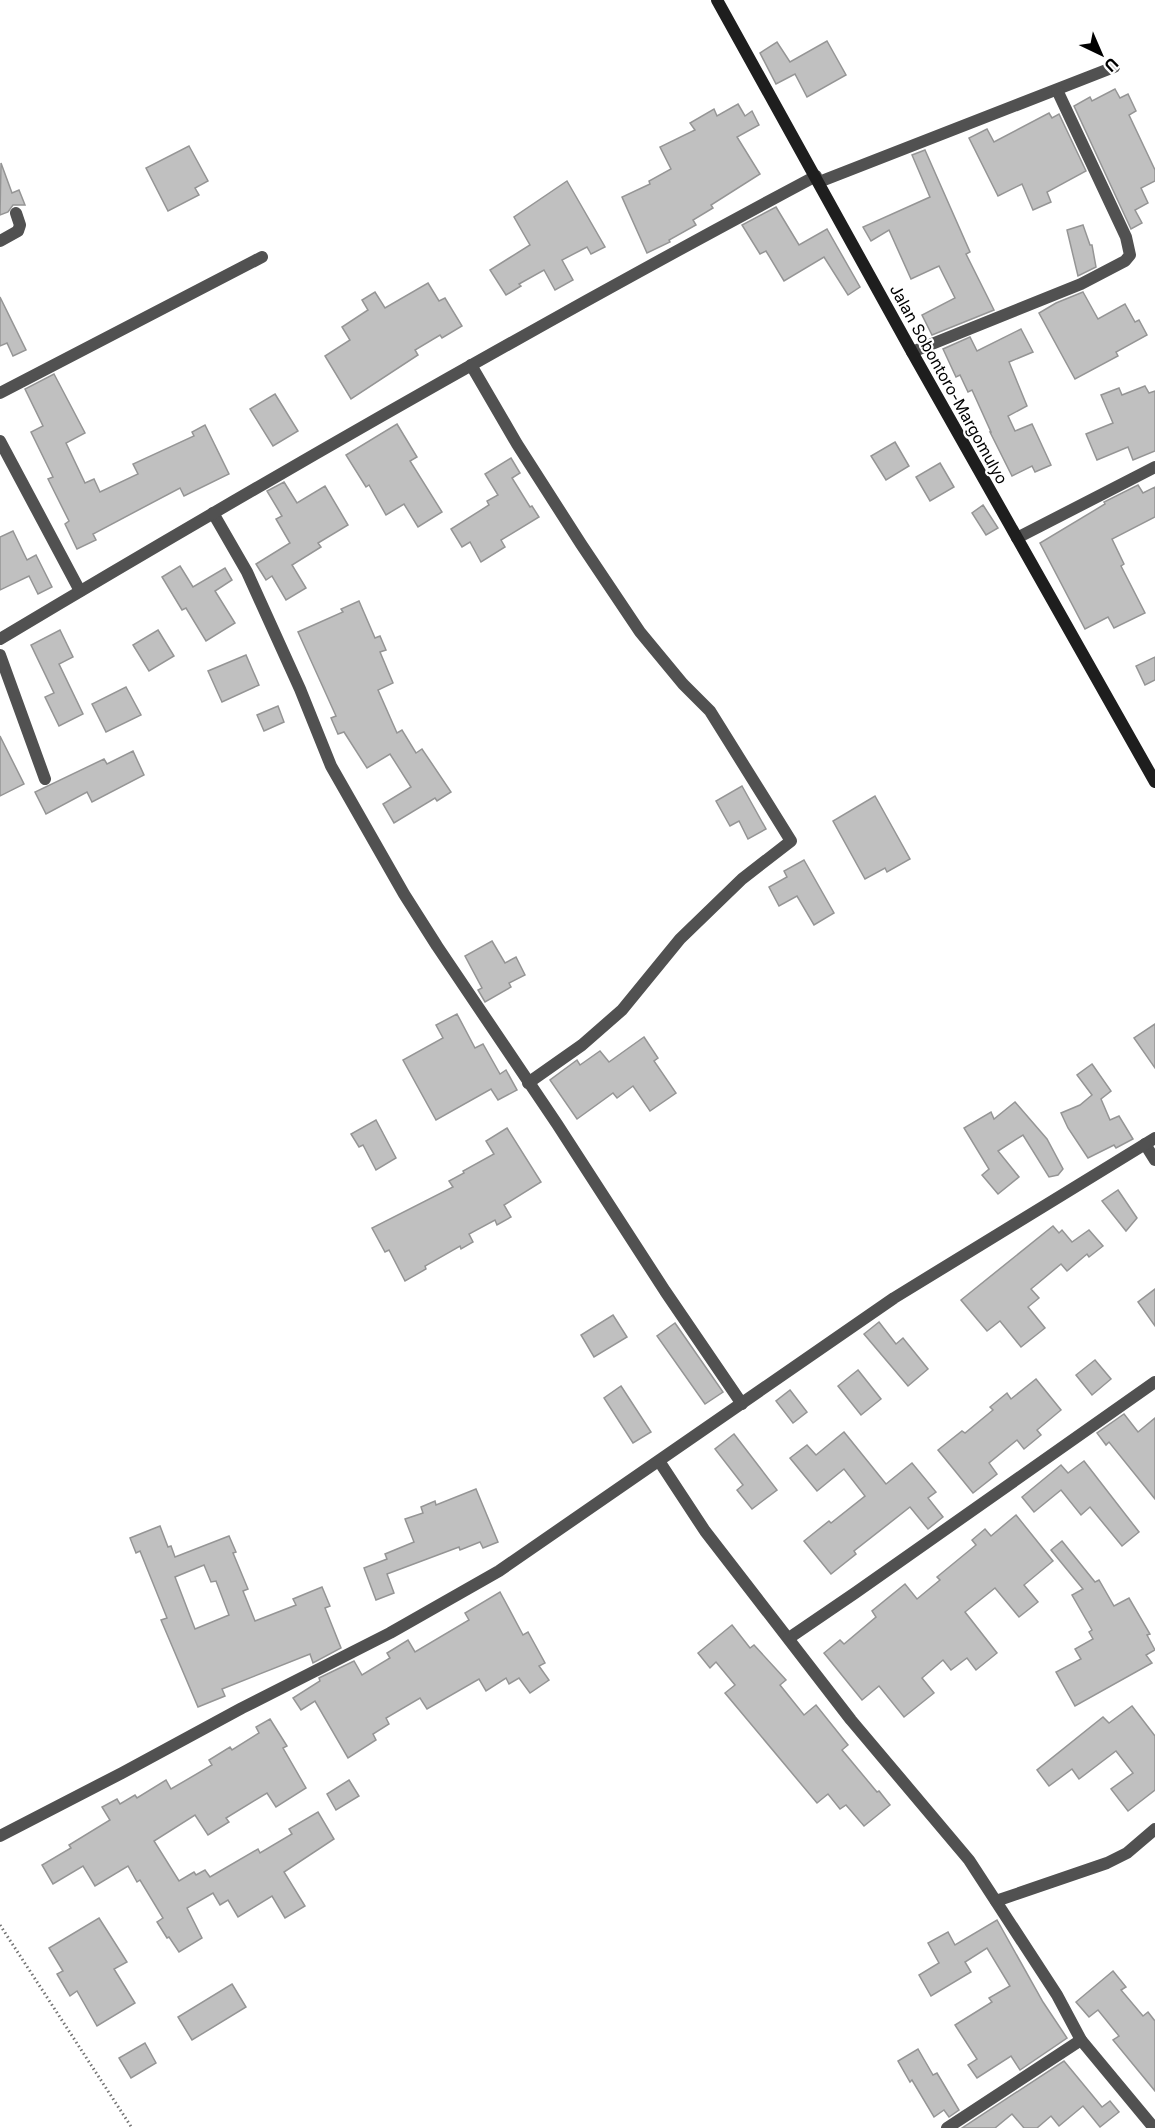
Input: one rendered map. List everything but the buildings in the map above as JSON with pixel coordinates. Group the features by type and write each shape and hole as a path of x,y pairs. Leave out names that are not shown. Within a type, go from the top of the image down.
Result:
{"street":[{"name":"Jalan Sobontoro-Margomulyo","path":"717,0 912,352 1155,782"},
{"path":"0,639 213,513 471,365 817,178 1114,68"},
{"path":"912,352 1081,284 1125,261 1130,255 1126,237 1058,90"},
{"path":"0,241 18,231 20,225 16,213"},
{"path":"0,393 262,257"},
{"path":"471,365 517,444 640,632 683,684 710,711 791,841 742,879 680,939 622,1010 582,1045 528,1083"},
{"path":"0,441 80,591"},
{"path":"1017,537 1155,467"},
{"path":"213,513 247,572 331,766 437,946 742,1404"},
{"path":"0,656 45,779"},
{"path":"0,1836 242,1708 390,1633 499,1570 894,1298 1150,1141 1155,1160"},
{"path":"789,1638 1155,1382"},
{"path":"659,1461 705,1531 851,1720 969,1860 1057,1995 1081,2040 1155,2128"},
{"path":"996,1901 1107,1863 1127,1853 1155,1829"},
{"path":"947,2128 1081,2040"}],"path":[{"path":"0,1925 132,2128"}]}
